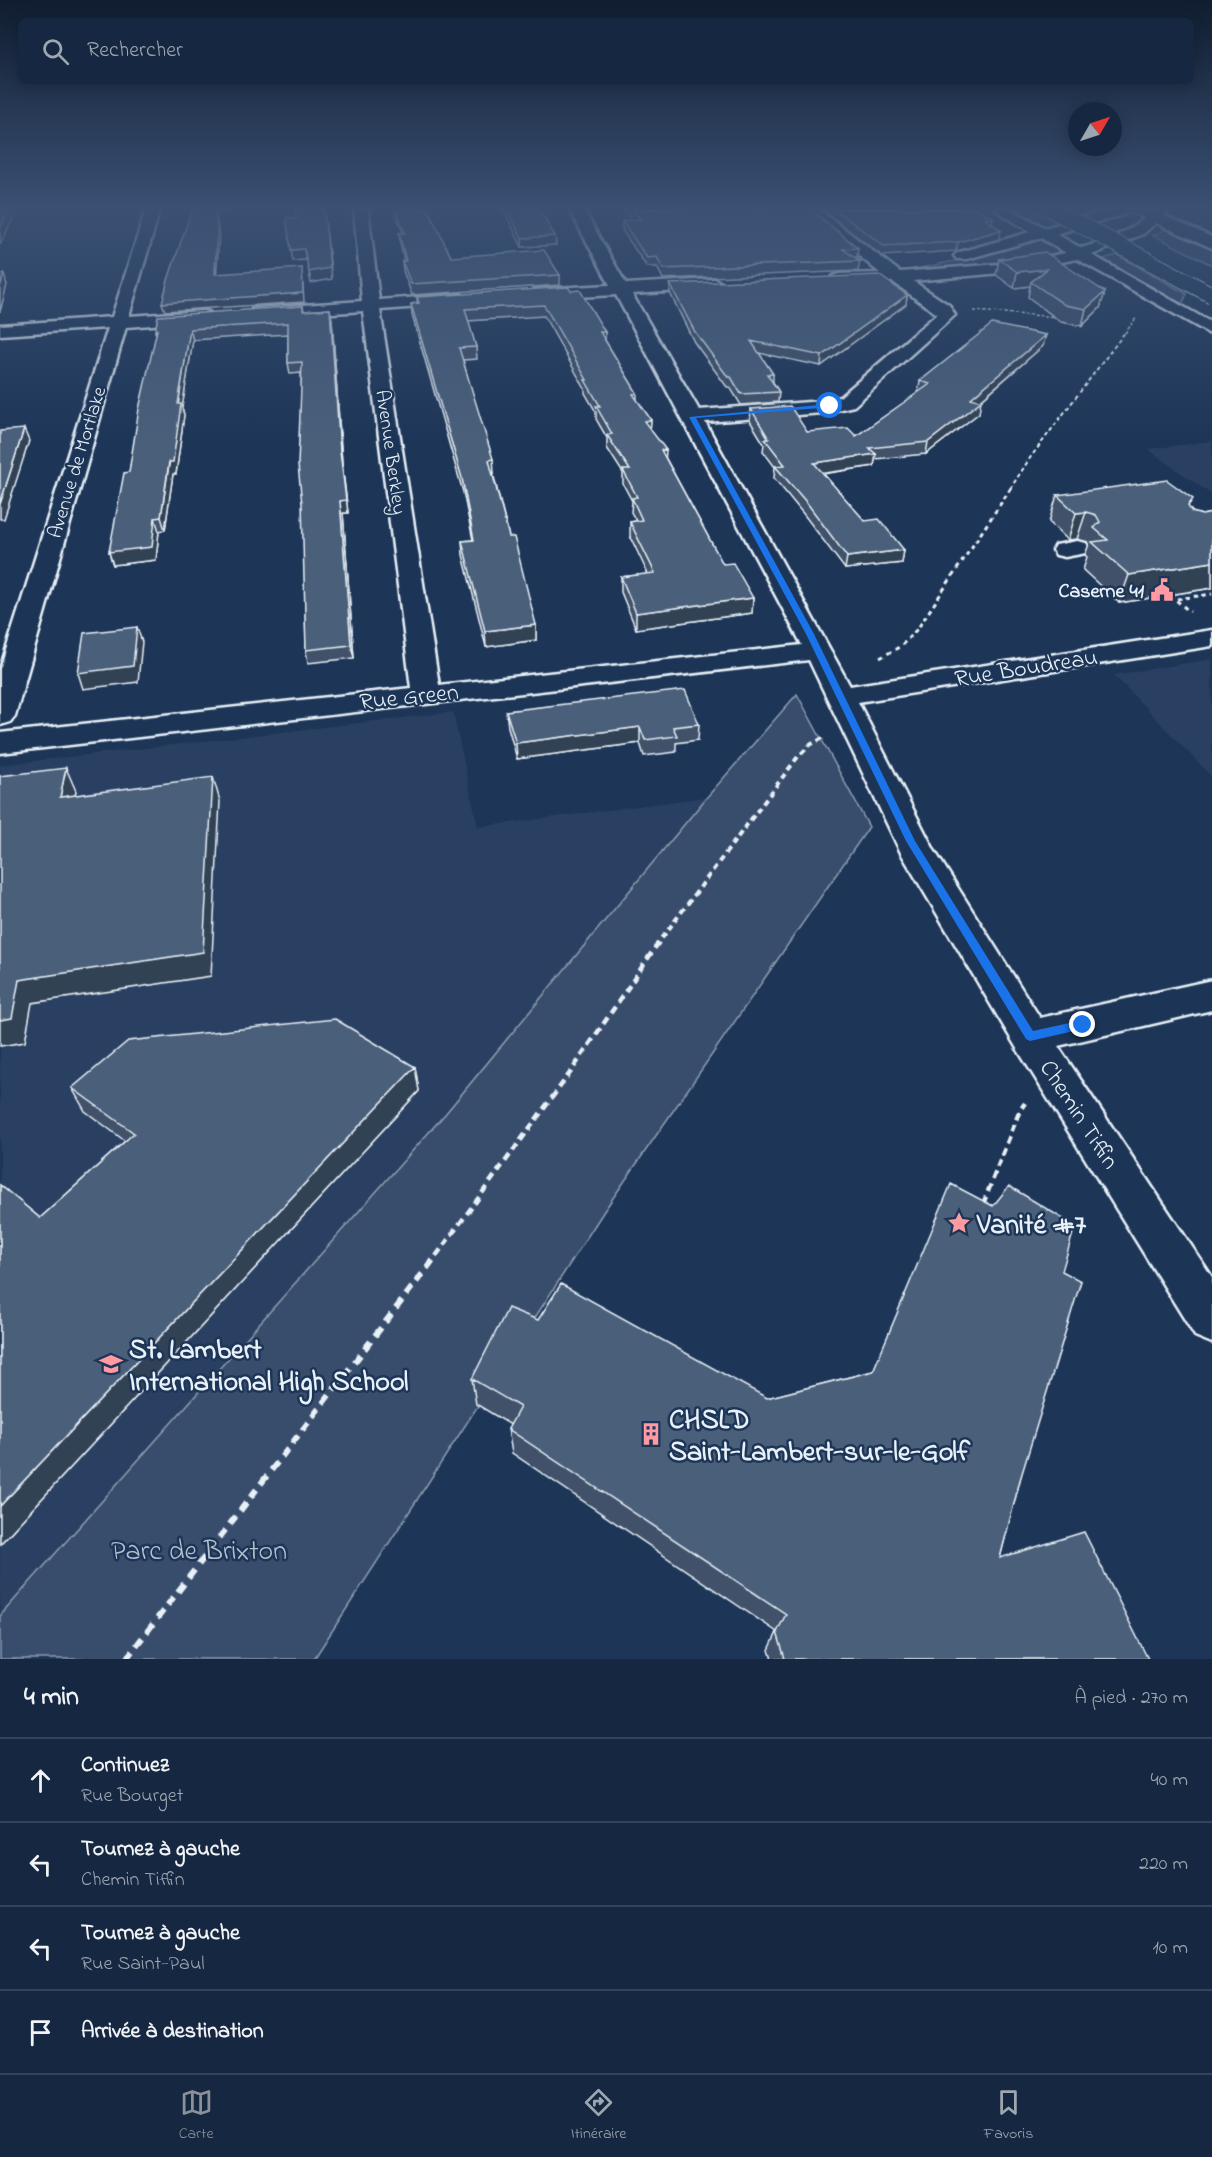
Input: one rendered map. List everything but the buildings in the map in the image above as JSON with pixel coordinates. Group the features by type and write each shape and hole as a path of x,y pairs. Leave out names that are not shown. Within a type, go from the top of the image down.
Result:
{"main road":[{"name":"Avenue de Mortlake","path":"0,716 129,286"},
{"name":"Avenue Berkley","path":"369,286 426,694"},
{"path":"525,290 580,286"},
{"name":"Chemin Tiffin","path":"619,286 818,651 910,841 1030,1036 1212,1319"},
{"path":"692,417 823,407 847,402 946,315 945,311 909,286"},
{"path":"1136,286 1212,330"},
{"path":"1196,286 1212,295"},
{"path":"1192,319 1203,294 1209,286"},
{"path":"243,309 479,294"},
{"path":"0,320 120,317 220,311"},
{"path":"0,330 120,317"},
{"name":"Rue Boudreau","path":"839,696 1212,638"},
{"name":"Rue Green","path":"0,742 818,651"},
{"path":"1030,1036 1212,995"}],"path":[{"path":"945,311 1010,312 1060,318"},
{"path":"875,659 897,650 918,628 1030,458 1123,339 1139,313"},
{"path":"1176,600 1212,594"},
{"path":"1170,595 1192,614"},
{"path":"126,1659 422,1275 570,1073 657,945 796,758 810,745 825,738"},
{"path":"981,1208 1020,1110 1025,1103"}],"shaded area":[{"path":"1212,441 1212,495 1148,449"},
{"path":"1212,659 1212,777 1114,675"},
{"name":"St. Lambert International High School","path":"453,712 478,827 707,797 446,1113 0,1616 0,765"}],"green space":[{"path":"1151,286 1173,286 1187,294 1182,304"},
{"name":"Parc de Brixton","path":"797,694 869,827 604,1211 314,1659 0,1659 0,1616 446,1113 707,797"}],"place":[{"name":"Caserne 41","path":"1162,590"},
{"name":"Vanité #7","path":"959,1223"},
{"name":"St. Lambert International High School","path":"111,1364"},
{"name":"CHSLD Saint-Lambert-sur-le-Golf","path":"651,1434"}],"route":[{"path":"830,406 692,417 810,634 910,841 1030,1036 1083,1025"}]}
